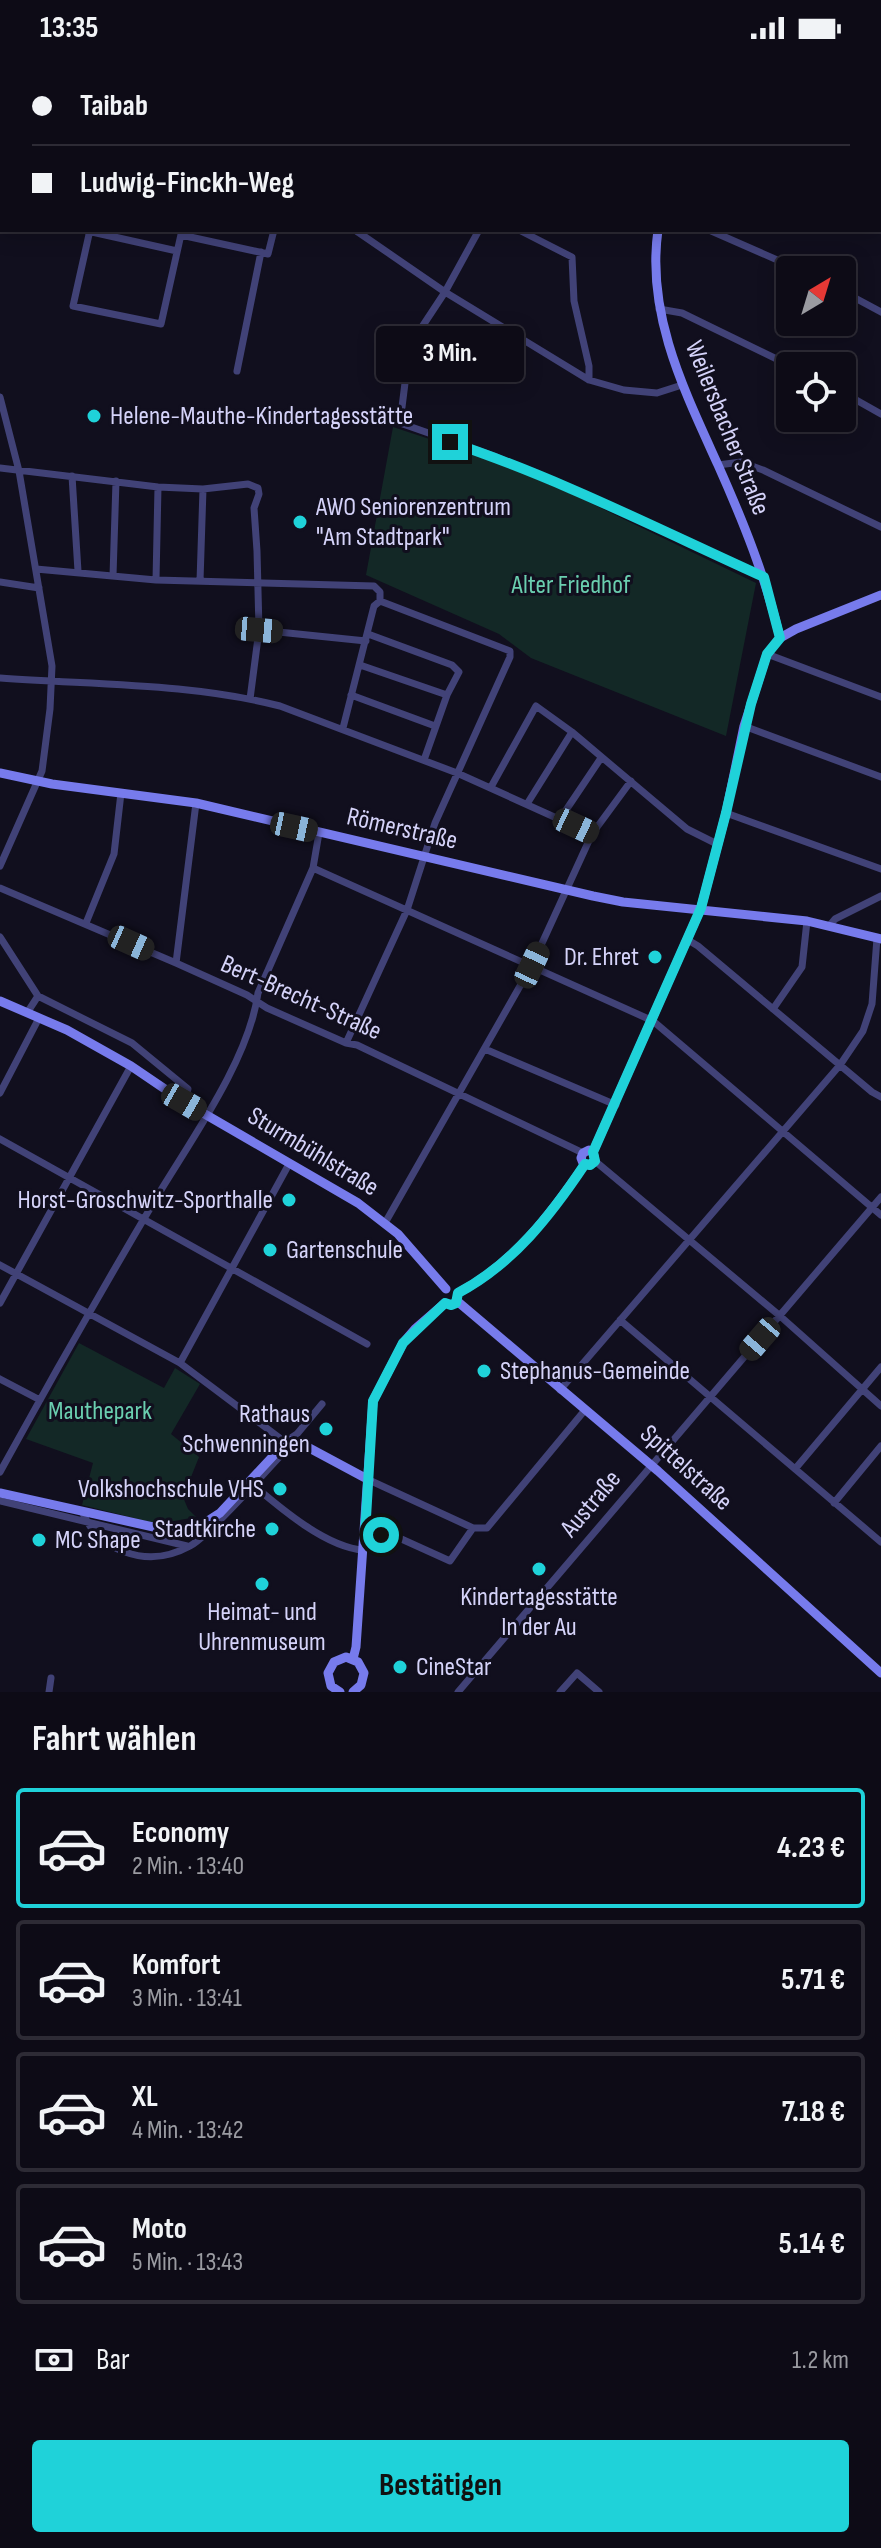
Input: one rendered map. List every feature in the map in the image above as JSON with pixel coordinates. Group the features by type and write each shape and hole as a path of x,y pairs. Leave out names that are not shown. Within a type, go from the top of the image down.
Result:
{"main road":[{"name":"Weilersbacher Straße","path":"658,232 655,249 662,327 682,385 764,577 780,638"},
{"path":"457,1297 454,1289 446,1289 441,1296 445,1303 451,1305 529,1239 589,1158 616,1105 701,908 726,813 744,726 767,654 780,638 796,629 881,595"},
{"name":"Römerstraße","path":"0,773 196,803 623,902 807,921 879,939"},
{"name":"Sturmbühlstraße","path":"0,1001 67,1030 131,1066 184,1102 358,1203 385,1223 446,1289"},
{"name":"Spittelstraße","path":"457,1297 560,1390 651,1465 881,1673"},
{"path":"353,1659 364,1550 373,1401 403,1343 445,1303"},
{"path":"0,1493 163,1531 195,1529 220,1513 252,1484 291,1440 369,1480"},
{"path":"337,1691 329,1680 330,1667 340,1658 353,1659 362,1667 363,1680 357,1689 371,1692"}],"street":[{"path":"88,232 73,306 161,324 181,233 268,254 274,232"},
{"path":"96,232 177,251"},
{"path":"358,232 445,292 589,380 624,390 657,393 682,385"},
{"path":"478,232 445,292 414,339 400,423 519,467 764,577"},
{"path":"523,232 572,257 574,301 589,366 589,380"},
{"path":"714,232 776,259"},
{"path":"237,371 261,252"},
{"path":"856,299 881,312"},
{"path":"659,309 682,313 776,359"},
{"path":"0,397 19,471 50,649 52,682 39,781 0,866"},
{"path":"856,400 881,414"},
{"path":"718,465 741,462 752,466 881,527"},
{"path":"0,468 158,487 203,489 248,484 258,488 254,508 259,630 250,699"},
{"path":"72,476 78,571"},
{"path":"113,576 116,481"},
{"path":"156,580 158,487"},
{"path":"200,581 203,489"},
{"path":"36,569 156,580 374,586 380,592 380,601"},
{"path":"0,582 39,588"},
{"path":"343,728 374,606 380,601"},
{"path":"346,1043 407,910 435,823 510,657 510,651 380,601"},
{"path":"259,630 367,638 452,665 459,672 447,695 424,760"},
{"path":"767,654 881,697"},
{"path":"360,665 447,695"},
{"path":"0,678 200,691 280,706 457,773 592,834"},
{"path":"351,695 435,726"},
{"path":"491,787 536,706 572,732 687,829 717,844"},
{"path":"744,726 881,777"},
{"path":"527,804 572,732"},
{"path":"560,819 601,758"},
{"path":"385,1223 532,965 592,834 631,781"},
{"path":"86,923 114,854 121,793"},
{"path":"176,963 196,803"},
{"path":"726,813 881,869"},
{"path":"0,1472 144,1220 225,1086 256,1013 258,993 313,868 319,833"},
{"path":"313,868 653,1021 881,1215"},
{"name":"Bert-Brecht-Straße","path":"0,888 176,963 346,1043 357,1045 589,1158 780,1316 881,1406"},
{"path":"830,925 835,919 881,896"},
{"path":"773,1009 802,967 807,921"},
{"path":"0,937 38,996 132,1043 188,1089 184,1102"},
{"path":"560,1390 840,1065 863,1031 872,1004 879,939"},
{"path":"688,940 881,1097"},
{"path":"27,1013 38,996"},
{"path":"0,1093 39,1018"},
{"path":"485,1049 616,1105"},
{"path":"0,1303 131,1066"},
{"path":"0,1139 367,1344"},
{"path":"180,1363 289,1164"},
{"name":"Austraße","path":"458,1692 881,1197"},
{"path":"0,1265 180,1363 281,1439 291,1440 322,1404"},
{"path":"620,1320 878,1540 881,1529"},
{"path":"795,1469 881,1367"},
{"path":"0,1379 40,1400"},
{"path":"369,1480 473,1528 487,1528 585,1410"},
{"path":"834,1503 881,1446"},
{"path":"82,1511 87,1523 103,1541 132,1554 162,1557 193,1544 252,1484 308,1527 352,1549 364,1550"},
{"path":"0,1501 87,1523 193,1544"},
{"path":"193,1544 220,1513"},
{"path":"365,1534 397,1537 450,1561 473,1528"},
{"path":"560,1692 577,1673 599,1692"},
{"path":"49,1692 51,1678"}],"green space":[{"name":"Alter Friedhof","path":"393,427 487,458 578,497 756,583 726,736 531,658 499,634 366,575"},
{"name":"Mauthepark","path":"79,1343 164,1388 175,1368 200,1384 171,1434 199,1457 183,1497 196,1517 158,1524 82,1505 93,1463 26,1439"}],"place":[{"name":"Helene-Mauthe-Kindertagesstätte","path":"94,416"},
{"name":"AWO Seniorenzentrum \"Am Stadtpark\"","path":"300,522"},
{"name":"Dr. Ehret","path":"655,957"},
{"name":"Horst-Groschwitz-Sporthalle","path":"289,1200"},
{"name":"Gartenschule","path":"270,1250"},
{"name":"Stephanus-Gemeinde","path":"484,1371"},
{"name":"Rathaus Schwenningen","path":"326,1429"},
{"name":"Volkshochschule VHS","path":"280,1489"},
{"name":"Stadtkirche","path":"272,1529"},
{"name":"MC Shape","path":"39,1540"},
{"name":"Kindertagesstätte In der Au","path":"539,1569"},
{"name":"Heimat- und Uhrenmuseum","path":"262,1584"},
{"name":"CineStar","path":"400,1667"}],"route":[{"path":"381,1535 365,1534 373,1401 403,1343 415,1329 445,1303 456,1303 458,1293 511,1256 529,1239 585,1164 594,1163 596,1156 593,1152 701,908 726,813 744,726 767,654 780,638 764,577 576,491 494,456 450,442"}]}
